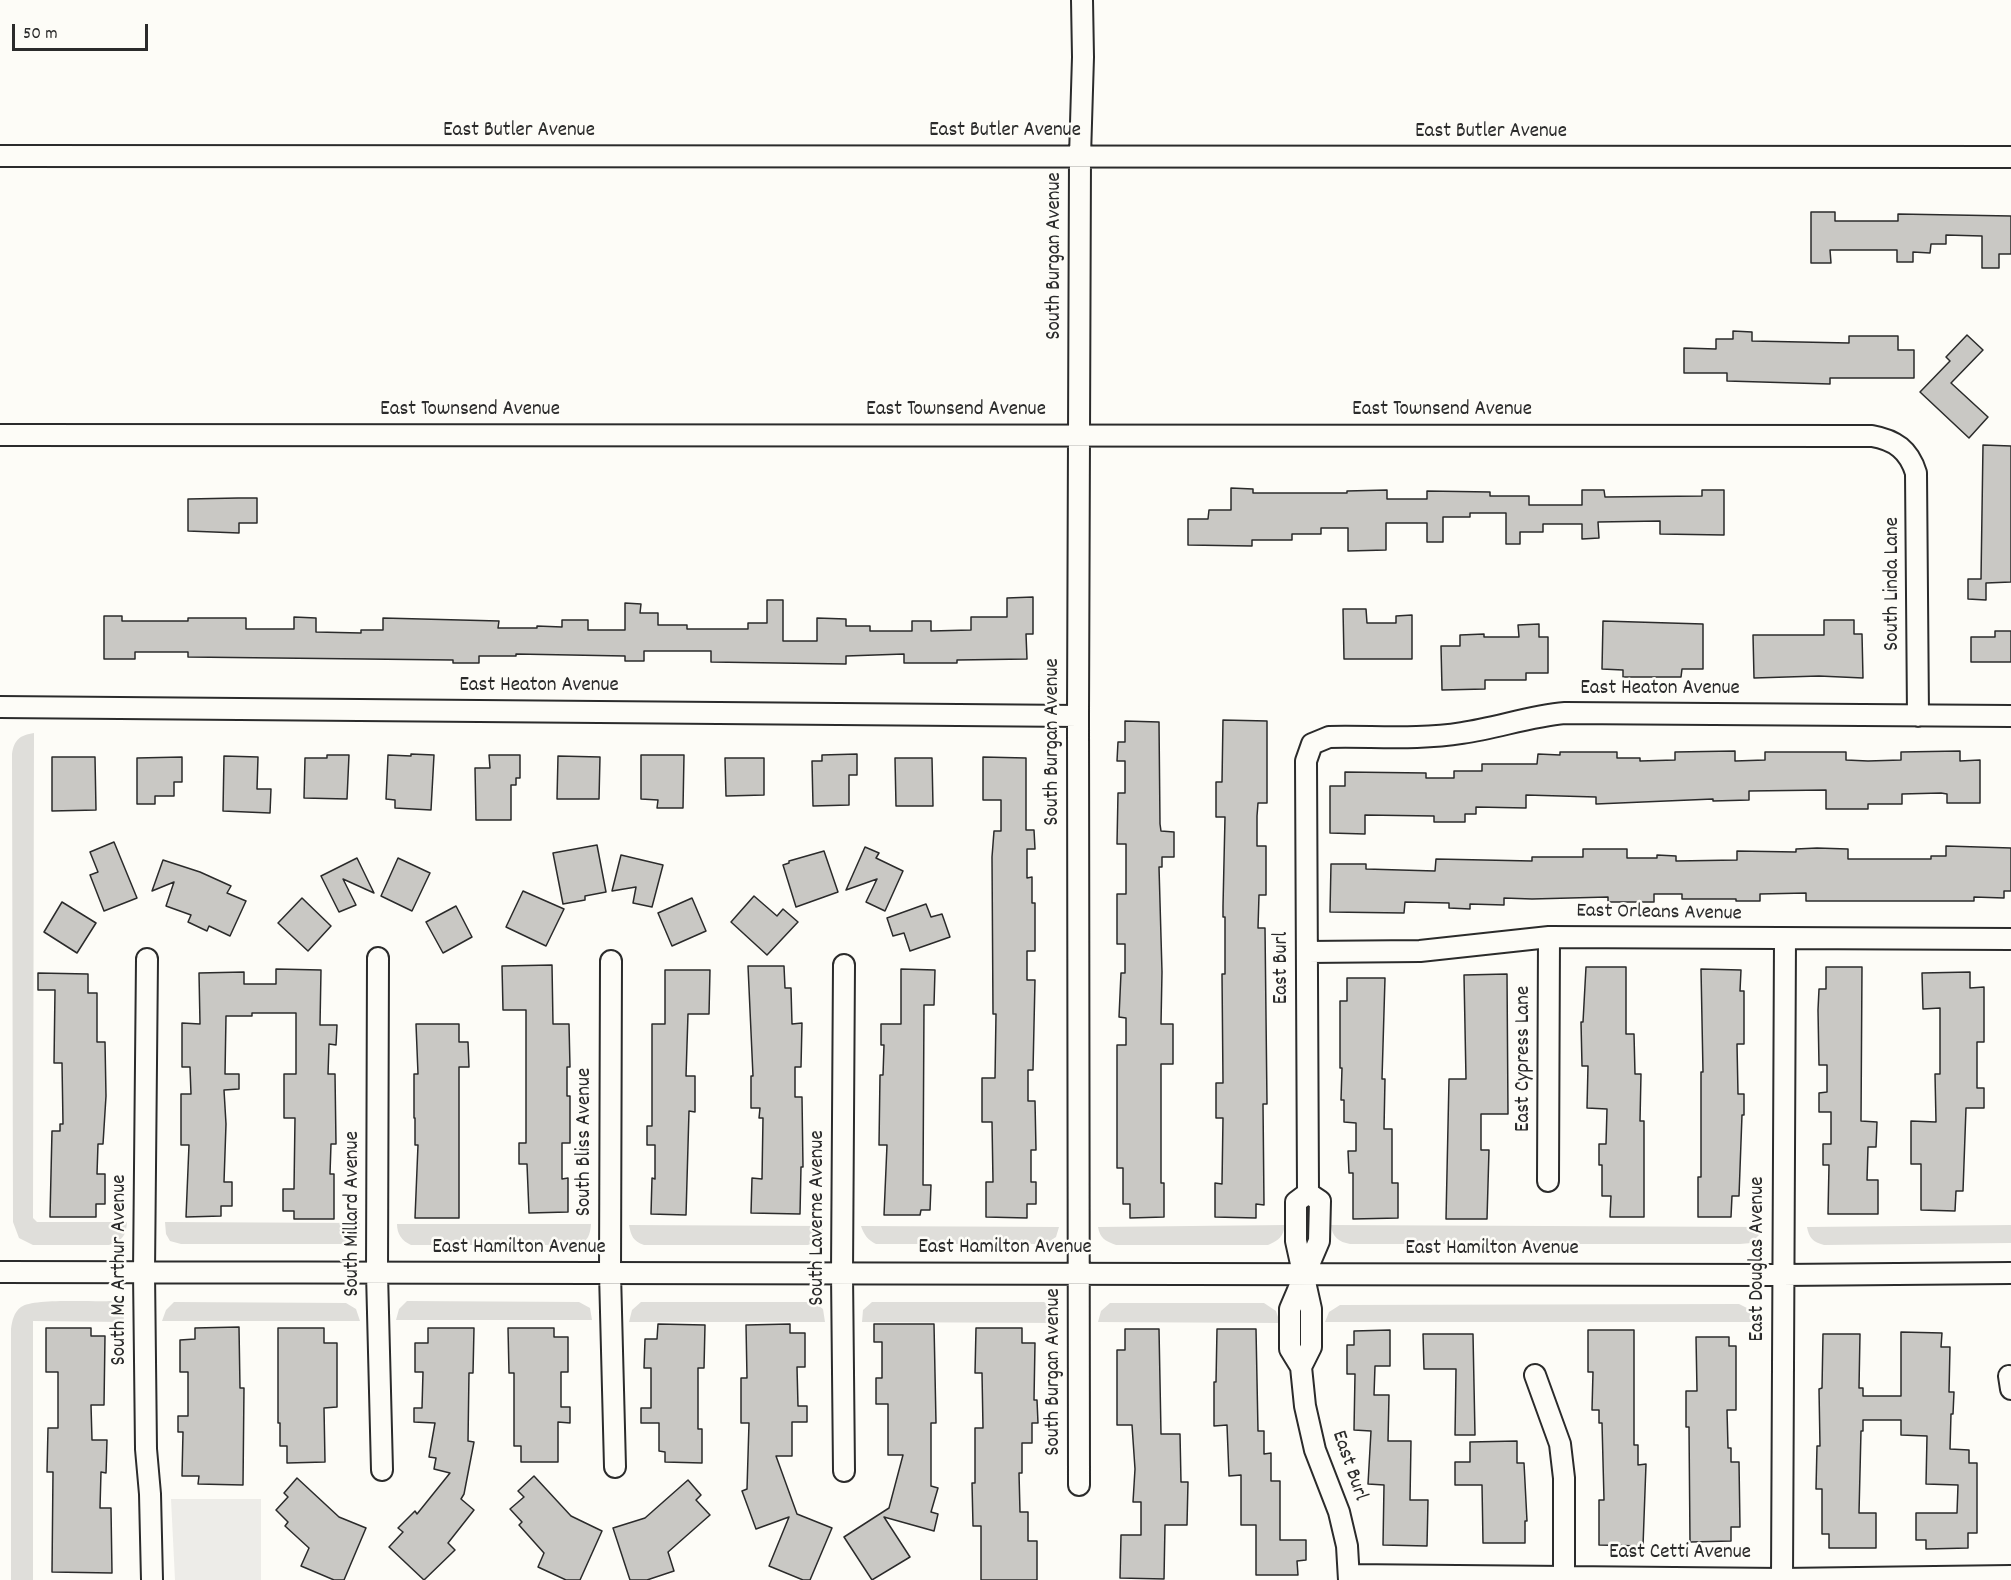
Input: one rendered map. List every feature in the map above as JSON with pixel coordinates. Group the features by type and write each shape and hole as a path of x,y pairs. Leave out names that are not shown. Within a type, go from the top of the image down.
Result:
{"street":[{"name":"South Burgan Avenue","path":"1079,1485 1078,716 1082,0"},
{"name":"East Butler Avenue","path":"0,156 2011,157"},
{"name":"East Townsend Avenue","path":"0,435 1872,436 1886,438 1908,453"},
{"name":"South Linda Lane","path":"1908,453 1917,484 1918,716"},
{"name":"East Heaton Avenue","path":"0,707 1078,716"},
{"name":"East Heaton Avenue","path":"1312,744 1329,736 1442,736 1538,716 1565,713 2011,716"},
{"name":"East Burl","path":"1312,744 1306,761 1308,1193 1296,1202 1296,1241 1304,1274 1290,1309 1290,1349 1301,1367 1305,1406 1315,1450 1339,1512 1347,1546 1349,1578"},
{"name":"East Orleans Avenue","path":"1307,952 1420,951 1549,937 2011,939"},
{"name":"East Cypress Lane","path":"1548,1181 1549,937"},
{"name":"East Douglas Avenue","path":"1782,1579 1785,939"},
{"name":"South Millard Avenue","path":"378,958 377,1274 382,1470"},
{"name":"South Mc Arthur Avenue","path":"147,959 144,1272 146,1449 150,1494 152,1580"},
{"name":"South Bliss Avenue","path":"611,962 610,1273 615,1467"},
{"name":"South Laverne Avenue","path":"844,965 842,1274 844,1471"},
{"name":"East Hamilton Avenue","path":"0,1272 1782,1275 2011,1273"},
{"path":"1535,1375 1560,1444 1564,1478 1563,1577"},
{"name":"East Cetti Avenue","path":"1349,1578 1782,1579 2011,1576"}],"shaded area":[{"path":"34,733 33,1218 37,1222 127,1222 126,1231 122,1237 109,1245 33,1245 19,1238 13,1222 12,754 18,739"},
{"path":"165,1222 360,1223 355,1237 342,1244 181,1244 170,1241 166,1234"},
{"path":"397,1224 591,1224 588,1238 577,1245 411,1245 401,1237"},
{"path":"629,1225 823,1226 819,1238 808,1245 644,1245 633,1238"},
{"path":"1285,1225 1280,1238 1268,1245 1116,1245 1104,1239 1098,1227"},
{"path":"1331,1225 1761,1227 1759,1235 1751,1243 1740,1244 1350,1244 1337,1238"},
{"path":"2011,1225 2011,1243 1824,1245 1812,1239 1807,1227"},
{"path":"861,1226 1059,1227 1056,1237 1045,1244 876,1244 867,1237"},
{"path":"111,1301 121,1310 124,1322 33,1321 33,1580 11,1580 11,1329 14,1317 21,1307 38,1302"},
{"path":"407,1301 579,1302 590,1308 592,1320 396,1320 399,1309"},
{"path":"174,1302 346,1303 356,1309 360,1321 162,1321 166,1310"},
{"path":"641,1302 813,1302 823,1309 825,1322 629,1322 632,1310"},
{"path":"872,1302 1044,1302 1054,1309 1060,1323 862,1322 863,1310"},
{"path":"1110,1303 1264,1303 1276,1311 1280,1323 1098,1322 1101,1311"},
{"path":"1739,1304 1751,1310 1757,1322 1325,1322 1329,1312 1340,1305"},
{"path":"171,1499 261,1499 261,1580 175,1580"}],"building":[{"path":"1811,212 1835,212 1835,221 1898,221 1898,214 2011,216 2011,254 1999,254 1999,268 1982,268 1982,236 1946,235 1946,244 1931,244 1930,253 1913,252 1913,262 1897,262 1897,250 1830,250 1831,263 1811,263"},
{"path":"1733,331 1752,332 1752,341 1849,343 1849,336 1898,336 1898,350 1914,350 1914,378 1830,378 1830,384 1727,381 1727,373 1684,373 1684,348 1716,349 1716,339 1733,339"},
{"path":"1967,335 1983,350 1951,383 1988,417 1969,438 1920,392 1950,361 1946,357"},
{"path":"1983,445 2011,446 2011,582 1986,583 1986,600 1968,599 1968,579 1981,579"},
{"path":"1231,488 1253,489 1253,493 1347,493 1347,491 1387,490 1387,499 1427,499 1427,491 1490,492 1490,496 1529,496 1529,505 1582,505 1582,490 1604,490 1605,497 1702,496 1702,490 1724,490 1724,535 1660,534 1660,521 1598,522 1599,538 1582,539 1582,524 1543,524 1543,532 1520,532 1520,544 1506,544 1506,513 1470,513 1470,517 1443,517 1443,542 1427,542 1427,523 1386,523 1386,550 1348,551 1348,528 1321,528 1321,534 1292,534 1292,540 1252,540 1252,546 1188,545 1188,519 1208,519 1209,510 1231,510"},
{"path":"257,498 257,523 239,523 239,533 188,531 188,499"},
{"path":"1033,597 1033,634 1026,634 1027,659 904,663 904,654 846,656 846,664 711,662 711,651 644,651 644,661 625,661 625,656 516,654 516,656 479,656 479,663 453,663 453,660 188,657 188,652 135,652 135,659 104,659 104,616 122,616 122,621 246,618 246,629 294,629 294,617 316,618 316,632 361,633 361,630 383,630 383,618 499,621 498,628 562,627 562,620 588,620 588,630 625,630 625,603 641,604 640,613 658,613 658,625 687,625 687,629 748,629 748,623 767,623 767,600 783,600 783,641 817,641 817,618 846,619 846,626 870,626 870,631 912,631 912,621 931,621 931,631 971,630 971,617 1007,617 1007,598"},
{"path":"1343,609 1366,609 1367,623 1396,623 1396,616 1412,615 1412,659 1344,659"},
{"path":"1824,620 1854,620 1854,634 1862,634 1863,678 1819,676 1754,678 1753,635 1824,635"},
{"path":"1603,621 1703,624 1703,669 1682,669 1681,677 1623,677 1623,670 1602,669"},
{"path":"1539,624 1539,637 1548,637 1548,673 1526,673 1526,680 1485,680 1485,689 1442,690 1441,646 1460,646 1460,635 1484,634 1484,637 1519,637 1518,625"},
{"path":"1995,631 2011,631 2011,662 1971,662 1971,637 1995,637"},
{"path":"1223,720 1267,721 1267,803 1258,803 1257,846 1266,846 1266,895 1259,895 1258,928 1265,928 1267,1104 1263,1104 1264,1205 1256,1204 1256,1218 1215,1217 1215,1183 1222,1184 1223,1118 1216,1118 1216,1083 1223,1083 1222,974 1225,974 1223,906 1225,817 1216,817 1216,782 1222,782"},
{"path":"1125,721 1159,722 1160,824 1161,831 1174,832 1174,857 1162,857 1162,867 1159,867 1161,1024 1173,1024 1173,1064 1161,1064 1161,1183 1164,1183 1164,1217 1130,1218 1130,1204 1123,1204 1123,1168 1117,1168 1117,1045 1126,1045 1126,1018 1119,1017 1121,973 1125,973 1125,944 1117,944 1117,894 1126,894 1126,844 1117,844 1118,793 1125,793 1125,761 1117,761 1118,742 1125,742"},
{"path":"1735,751 1735,761 1765,760 1765,752 1846,752 1846,760 1868,761 1901,760 1901,752 1960,751 1960,761 1980,760 1980,803 1947,803 1947,794 1941,793 1902,794 1902,804 1868,804 1868,809 1826,809 1826,790 1749,791 1749,800 1713,801 1713,799 1596,804 1596,797 1526,795 1526,808 1476,807 1476,814 1465,814 1465,822 1434,822 1434,816 1365,815 1365,834 1330,833 1330,786 1345,786 1345,772 1426,773 1426,778 1454,778 1454,771 1482,771 1482,764 1537,764 1538,754 1617,752 1617,758 1640,758 1640,761 1675,760 1675,752"},
{"path":"411,754 434,755 431,810 395,808 395,800 386,799 388,755 411,756"},
{"path":"857,754 857,775 849,775 849,805 813,806 812,761 822,761 822,755"},
{"path":"327,755 349,755 347,799 304,798 305,758 327,758"},
{"path":"489,755 520,755 520,778 516,778 516,785 511,785 511,820 476,820 475,768 490,768"},
{"path":"641,755 684,755 683,808 657,808 658,800 641,799"},
{"path":"224,756 258,757 257,789 271,789 270,813 223,811"},
{"path":"558,756 600,757 599,799 557,799"},
{"path":"52,757 95,757 96,810 52,811"},
{"path":"182,757 182,782 174,782 174,796 155,796 155,804 137,804 137,758"},
{"path":"983,757 1026,758 1026,830 1034,830 1035,849 1027,849 1027,878 1032,877 1032,903 1035,903 1035,951 1027,951 1027,980 1035,980 1033,1070 1028,1070 1028,1101 1035,1101 1036,1150 1031,1150 1031,1182 1036,1182 1036,1204 1027,1204 1027,1218 986,1217 986,1182 993,1182 992,1122 982,1122 982,1078 995,1078 996,1014 993,1014 992,857 994,831 1001,831 1001,800 983,800"},
{"path":"725,758 764,758 764,795 726,796"},
{"path":"895,758 932,758 933,806 896,806"},
{"path":"114,842 137,898 104,911 90,875 98,872 90,852"},
{"path":"597,845 606,892 585,896 585,900 563,904 553,853"},
{"path":"1946,846 2011,848 2011,891 2004,891 2004,898 1974,897 1974,901 1806,901 1806,893 1760,894 1760,901 1736,901 1736,899 1682,899 1682,894 1654,894 1654,902 1608,902 1608,897 1504,898 1504,905 1470,904 1470,909 1449,908 1449,903 1405,902 1404,913 1330,912 1331,864 1366,864 1366,869 1435,871 1436,859 1532,861 1532,857 1583,857 1583,849 1627,849 1627,858 1676,856 1676,861 1737,860 1737,851 1796,852 1796,849 1817,848 1848,849 1848,859 1931,859 1931,856 1946,856"},
{"path":"865,847 879,853 876,858 903,871 885,911 866,902 877,879 846,890"},
{"path":"824,851 838,892 796,907 783,865 789,861"},
{"path":"621,855 663,865 652,907 633,903 636,887 612,891"},
{"path":"357,858 374,893 343,879 356,905 339,912 321,876"},
{"path":"398,858 430,873 412,911 381,896"},
{"path":"163,860 200,872 231,886 227,893 246,901 230,936 209,926 207,931 188,922 191,915 166,906 174,882 152,891"},
{"path":"523,891 564,909 546,946 506,927"},
{"path":"754,896 777,916 783,909 798,922 767,955 731,922"},
{"path":"302,898 331,926 308,951 278,923"},
{"path":"692,898 706,931 672,946 658,913"},
{"path":"62,902 96,923 77,953 44,932"},
{"path":"926,904 931,917 942,914 950,937 910,951 904,933 893,936 887,918"},
{"path":"456,906 472,937 443,953 426,922"},
{"path":"552,965 553,1024 569,1024 570,1067 567,1067 567,1096 570,1096 570,1143 562,1143 562,1179 568,1178 568,1212 529,1213 527,1164 519,1164 519,1143 526,1143 526,1010 503,1010 502,966"},
{"path":"748,966 784,966 785,988 791,988 792,1024 802,1023 801,1067 795,1067 795,1097 802,1097 803,1167 801,1167 800,1214 751,1213 752,1178 762,1179 763,1118 759,1118 760,1108 751,1108 751,1076 753,1076"},
{"path":"1586,967 1626,967 1626,1034 1634,1034 1635,1074 1641,1074 1640,1121 1644,1121 1644,1217 1610,1217 1611,1196 1602,1196 1599,1144 1606,1144 1607,1109 1587,1108 1588,1066 1582,1066 1581,1022 1583,1022"},
{"path":"1826,967 1862,967 1861,1121 1877,1122 1876,1147 1868,1147 1867,1180 1878,1180 1878,1214 1828,1214 1829,1165 1823,1165 1823,1144 1831,1144 1831,1112 1819,1112 1819,1093 1827,1092 1827,1065 1819,1065 1818,1010 1819,989 1826,989"},
{"path":"276,969 321,970 320,1025 337,1025 336,1045 329,1044 328,1074 335,1074 336,1144 331,1144 330,1174 334,1174 334,1219 294,1219 294,1211 283,1211 283,1189 294,1189 295,1118 284,1118 284,1074 296,1074 296,1013 252,1013 252,1016 226,1016 225,1074 239,1074 239,1089 224,1090 226,1124 224,1182 232,1182 232,1206 221,1206 221,1216 186,1217 189,1145 181,1145 181,1094 191,1094 190,1067 182,1067 182,1023 200,1024 199,973 244,972 244,984 276,984"},
{"path":"901,969 935,970 934,1005 924,1005 923,1185 931,1185 930,1210 921,1210 920,1215 884,1215 887,1145 879,1145 880,1075 883,1075 884,1045 881,1045 881,1024 901,1024"},
{"path":"1701,969 1741,970 1740,991 1744,991 1744,1044 1737,1044 1738,1094 1744,1094 1744,1115 1742,1115 1739,1196 1732,1196 1731,1217 1698,1217 1698,1177 1701,1177 1701,1072 1703,1072"},
{"path":"665,970 710,970 709,1014 688,1014 686,1076 695,1076 695,1112 689,1111 686,1215 651,1214 652,1178 655,1179 655,1145 647,1145 647,1126 652,1126 652,1024 665,1024"},
{"path":"1970,972 1970,988 1984,987 1984,1042 1977,1042 1977,1088 1984,1088 1984,1108 1966,1108 1963,1191 1956,1191 1955,1211 1921,1210 1921,1164 1911,1164 1911,1121 1936,1122 1935,1074 1940,1074 1940,1008 1923,1009 1922,973"},
{"path":"38,973 88,974 88,993 97,993 97,1042 105,1042 106,1096 103,1144 98,1144 97,1174 105,1174 105,1204 96,1204 96,1217 50,1217 52,1131 60,1131 60,1124 63,1124 62,1063 54,1063 55,990 38,990"},
{"path":"1507,974 1508,1114 1481,1114 1481,1150 1489,1150 1487,1219 1446,1219 1449,1079 1466,1079 1464,975"},
{"path":"1347,978 1385,978 1382,1079 1385,1079 1384,1129 1392,1129 1392,1183 1398,1183 1398,1218 1353,1219 1353,1173 1349,1173 1348,1151 1356,1151 1356,1123 1344,1122 1344,1100 1341,1100 1342,1068 1340,1068 1340,1001 1347,1001"},
{"path":"416,1024 459,1024 459,1042 468,1042 469,1067 459,1067 459,1218 415,1218 418,1145 415,1145 414,1118 414,1074 418,1074"},
{"path":"658,1324 705,1325 704,1368 698,1368 698,1429 702,1429 702,1463 665,1462 665,1452 659,1451 659,1423 641,1423 641,1408 651,1408 651,1368 644,1368 645,1339 657,1339"},
{"path":"790,1324 790,1333 805,1333 805,1367 797,1367 798,1406 807,1406 807,1422 792,1422 792,1456 776,1456 797,1514 832,1528 810,1580 803,1580 769,1566 789,1517 756,1529 742,1491 747,1489 749,1423 741,1423 741,1378 747,1378 746,1325"},
{"path":"874,1324 934,1324 936,1423 931,1423 931,1486 938,1488 931,1512 938,1514 934,1531 884,1517 910,1557 872,1580 844,1537 889,1508 903,1455 888,1455 888,1404 876,1404 876,1378 882,1378 882,1342 874,1342"},
{"path":"239,1327 240,1388 244,1388 243,1485 198,1484 199,1476 182,1476 183,1432 178,1432 178,1416 188,1416 188,1372 180,1372 180,1340 195,1339 195,1328"},
{"path":"46,1328 91,1328 91,1336 105,1336 104,1405 91,1405 92,1440 107,1440 106,1473 101,1472 100,1508 111,1508 112,1573 52,1572 53,1472 47,1472 48,1428 58,1428 58,1372 46,1372"},
{"path":"278,1328 324,1328 324,1343 337,1343 337,1407 324,1408 325,1462 287,1463 287,1446 280,1446"},
{"path":"428,1328 474,1328 473,1373 469,1373 468,1441 474,1442 464,1494 461,1499 474,1510 448,1543 455,1550 424,1580 389,1547 403,1532 398,1528 415,1511 417,1514 450,1473 434,1469 436,1458 429,1457 435,1423 414,1422 414,1408 422,1408 423,1372 415,1372 415,1343 428,1343"},
{"path":"508,1328 554,1328 554,1337 568,1337 568,1372 561,1372 561,1407 570,1407 570,1423 558,1422 558,1462 521,1462 521,1446 514,1446 514,1373 509,1373"},
{"path":"976,1328 1022,1328 1022,1343 1035,1343 1034,1400 1037,1400 1038,1423 1032,1423 1032,1443 1022,1443 1022,1473 1019,1473 1020,1512 1028,1512 1028,1541 1037,1541 1037,1580 981,1580 981,1526 973,1526 972,1483 975,1483 975,1428 983,1428 982,1373 975,1373"},
{"path":"1125,1329 1159,1329 1161,1434 1180,1434 1181,1482 1188,1482 1187,1525 1165,1525 1164,1579 1120,1578 1121,1535 1141,1535 1141,1502 1133,1502 1135,1469 1132,1425 1117,1425 1117,1350 1125,1350"},
{"path":"1217,1329 1256,1329 1258,1431 1264,1431 1264,1454 1271,1453 1271,1481 1280,1481 1280,1540 1306,1540 1306,1560 1297,1561 1298,1575 1256,1575 1256,1525 1241,1525 1241,1475 1229,1476 1227,1425 1214,1426"},
{"path":"1390,1330 1390,1366 1375,1366 1374,1395 1389,1395 1388,1441 1411,1441 1410,1500 1428,1500 1427,1546 1383,1545 1384,1485 1368,1484 1371,1431 1354,1430 1355,1374 1347,1374 1347,1345 1354,1345 1354,1331"},
{"path":"1588,1330 1634,1330 1634,1445 1638,1445 1638,1465 1646,1464 1643,1546 1599,1545 1599,1500 1604,1500 1602,1423 1599,1423 1599,1410 1592,1410 1593,1372 1588,1372"},
{"path":"1901,1332 1942,1333 1941,1347 1950,1347 1949,1392 1954,1392 1950,1449 1969,1450 1969,1463 1977,1463 1977,1533 1968,1533 1968,1548 1926,1549 1926,1540 1916,1540 1916,1513 1957,1513 1958,1485 1926,1484 1927,1436 1901,1435 1901,1420 1863,1420 1859,1513 1876,1513 1876,1548 1829,1548 1829,1534 1822,1534 1822,1489 1816,1489 1817,1446 1820,1446 1819,1389 1822,1388 1823,1334 1860,1334 1859,1388 1863,1388 1863,1396 1901,1396"},
{"path":"1423,1334 1473,1334 1475,1435 1455,1435 1456,1369 1424,1369"},
{"path":"1696,1337 1729,1337 1729,1346 1736,1346 1736,1410 1727,1410 1728,1448 1731,1448 1731,1462 1739,1462 1740,1527 1731,1527 1731,1541 1690,1542 1689,1427 1686,1427 1686,1391 1697,1391"},
{"path":"1517,1441 1517,1463 1524,1463 1527,1521 1525,1521 1525,1543 1483,1543 1482,1485 1455,1485 1455,1462 1470,1462 1470,1442"},
{"path":"534,1476 571,1516 602,1531 580,1580 566,1580 538,1567 544,1553 519,1525 522,1522 510,1509 524,1497 518,1491"},
{"path":"297,1478 339,1517 366,1528 344,1580 334,1580 301,1566 309,1548 285,1526 288,1522 276,1510 288,1497 284,1493"},
{"path":"688,1480 701,1495 696,1500 710,1515 668,1552 674,1571 647,1580 630,1580 613,1528 645,1518"}]}
